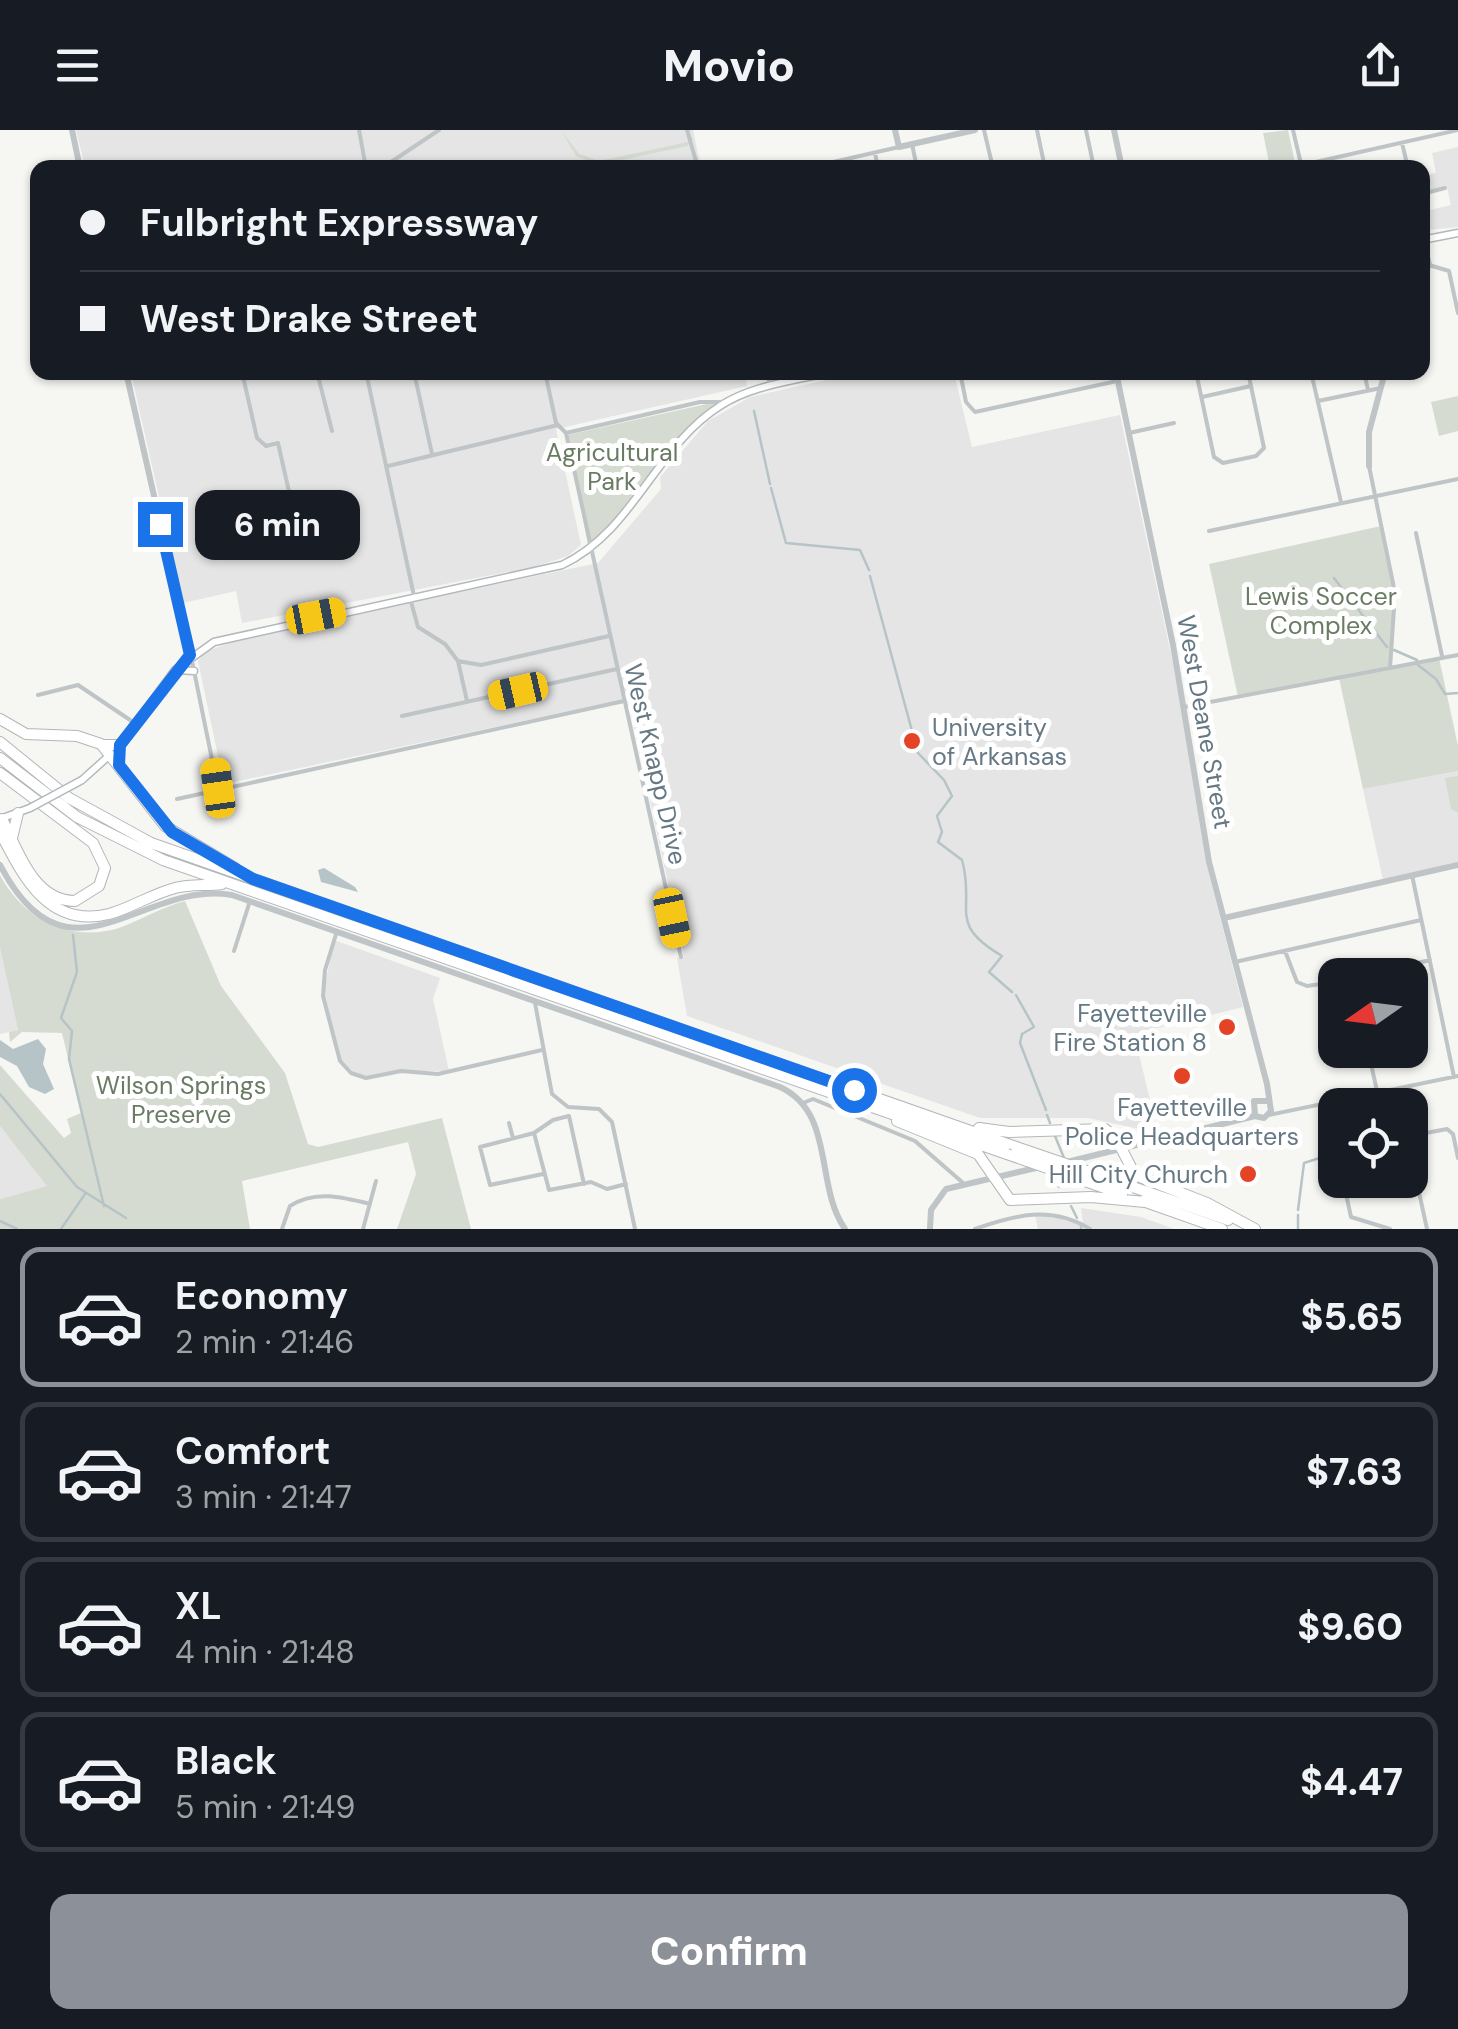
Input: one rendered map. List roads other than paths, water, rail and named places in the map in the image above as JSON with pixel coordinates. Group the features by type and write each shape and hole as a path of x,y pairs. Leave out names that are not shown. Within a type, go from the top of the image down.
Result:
{"highway":[{"path":"0,719 26,734 77,736 115,750 119,765 172,832 253,879"},
{"path":"0,742 50,784 116,826 253,879 948,1123 1082,1180 1222,1229"},
{"path":"0,758 60,806 114,838 230,884 874,1108 1101,1176 1254,1229"},
{"path":"0,773 96,846 104,860 102,880 82,899 54,897 31,875 3,835"},
{"path":"3,835 18,813"},
{"path":"1,819 3,835 33,890 50,905 75,914 110,913 180,887 230,884"},
{"path":"874,1108 907,1126 974,1151 1002,1193 1015,1201 1091,1196 1145,1202"},
{"path":"948,1123 1010,1132 1101,1128 1114,1135 1130,1169 1140,1178 1207,1204 1254,1229"}],"main road":[{"path":"1430,238 1458,234"},
{"path":"1,819 82,780 115,750 190,655 236,635 551,568 588,550 622,519 689,431 726,402 796,380"},
{"path":"175,670 194,671"}],"street":[{"path":"72,130 78,160"},
{"path":"358,130 364,160"},
{"path":"394,160 438,130"},
{"path":"687,130 696,160"},
{"path":"896,130 899,147"},
{"path":"843,160 975,130"},
{"path":"984,130 990,160"},
{"path":"1037,130 1043,160"},
{"path":"1086,130 1092,160"},
{"path":"1114,130 1120,160"},
{"path":"1293,130 1300,160"},
{"path":"1323,160 1429,133 1458,130"},
{"path":"1402,142 1406,160"},
{"path":"912,144 915,160"},
{"path":"875,153 876,160"},
{"path":"1430,192 1444,188"},
{"path":"1430,264 1449,272 1458,312"},
{"path":"128,380 218,788"},
{"path":"243,380 260,444 278,443 290,496 286,510 267,514 268,502 290,496"},
{"path":"319,380 332,431"},
{"path":"368,380 418,627 440,640 458,662 467,702"},
{"path":"416,380 432,454"},
{"path":"547,380 558,424 566,433 700,402 726,402"},
{"path":"769,380 770,386"},
{"path":"962,380 966,402 975,412 1104,380"},
{"name":"West Deane Street","path":"1117,380 1184,707 1209,862 1266,1077 1267,1105 1253,1113"},
{"path":"1198,380 1216,461 1228,463 1262,452 1250,380"},
{"path":"1314,380 1340,502"},
{"path":"1366,380 1368,390"},
{"path":"1383,380 1369,432 1374,495 1395,593 1390,668"},
{"path":"1202,398 1251,386"},
{"path":"1318,401 1381,388"},
{"path":"1127,433 1174,423"},
{"path":"387,466 558,424"},
{"name":"West Knapp Drive","path":"566,433 588,550 681,958"},
{"path":"1209,531 1458,481"},
{"path":"1416,533 1442,658"},
{"path":"458,662 487,664 609,636"},
{"path":"1184,707 1458,654"},
{"path":"402,716 617,669"},
{"path":"38,695 78,685 136,724"},
{"path":"177,799 624,702"},
{"path":"0,865 30,907 70,926 110,926 198,893 250,901 780,1087 803,1103 816,1126 834,1206 844,1229"},
{"path":"1224,918 1458,865"},
{"path":"1400,1088 1456,1076 1412,875"},
{"path":"234,951 250,901"},
{"path":"1235,962 1421,920"},
{"path":"337,931 324,970 323,996 340,1061 352,1074 366,1078 408,1071 432,1074 542,1050"},
{"path":"1285,951 1297,982 1318,984"},
{"path":"535,1002 542,1050 556,1099 568,1107 598,1109 610,1118 635,1229"},
{"path":"803,1103 813,1099 880,1123 928,1149 962,1183"},
{"path":"946,1188 1234,1122 1267,1105 1288,1113 1318,1106"},
{"path":"543,1174 490,1185 480,1147 534,1133 569,1116 584,1184"},
{"path":"509,1123 513,1138"},
{"path":"1428,1133 1450,1130 1458,1158"},
{"path":"534,1133 551,1191 584,1184 607,1188 626,1184"},
{"path":"930,1229 931,1210 946,1188 947,1172"},
{"path":"363,1229 376,1181"},
{"path":"282,1229 290,1206 303,1200 328,1195 370,1204"},
{"path":"1346,1198 1351,1217 1390,1229"},
{"path":"1420,1198 1427,1229"},
{"path":"975,1229 1010,1216 1042,1214 1072,1219 1090,1229"}],"waterway":[{"path":"754,411 770,484"},
{"path":"771,488 786,543 860,550 869,570"},
{"path":"870,576 918,753 944,780 952,796 937,816 942,832 938,842 962,860 968,924 974,934 1002,956 989,972 1012,992"},
{"path":"1334,578 1387,647"},
{"path":"1394,650 1417,660"},
{"path":"1418,665 1436,679 1445,694 1458,693"},
{"path":"73,935 77,972 61,1018 72,1031 69,1059 104,1206"},
{"path":"1016,995 1034,1027 1022,1034 1020,1043 1046,1110"},
{"path":"0,1094 77,1187 126,1218"},
{"path":"1047,1115 1050,1123"},
{"path":"1055,1136 1064,1158"},
{"path":"1298,1210 1304,1163 1318,1158"},
{"path":"1058,1182 1059,1187"},
{"path":"61,1229 85,1194"},
{"path":"1071,1206 1077,1218"},
{"path":"1298,1215 1298,1229"},
{"path":"0,1221 17,1229"}],"place":[{"name":"University of Arkansas","path":"912,741"},
{"name":"Fayetteville Fire Station 8","path":"1227,1027"},
{"name":"Fayetteville Police Headquarters","path":"1182,1076"},
{"name":"Hill City Church","path":"1248,1174"}],"park label":[{"name":"Agricultural Park","path":"612,466"},
{"name":"Lewis Soccer Complex","path":"1321,610"},
{"name":"Wilson Springs Preserve","path":"181,1100"}]}
